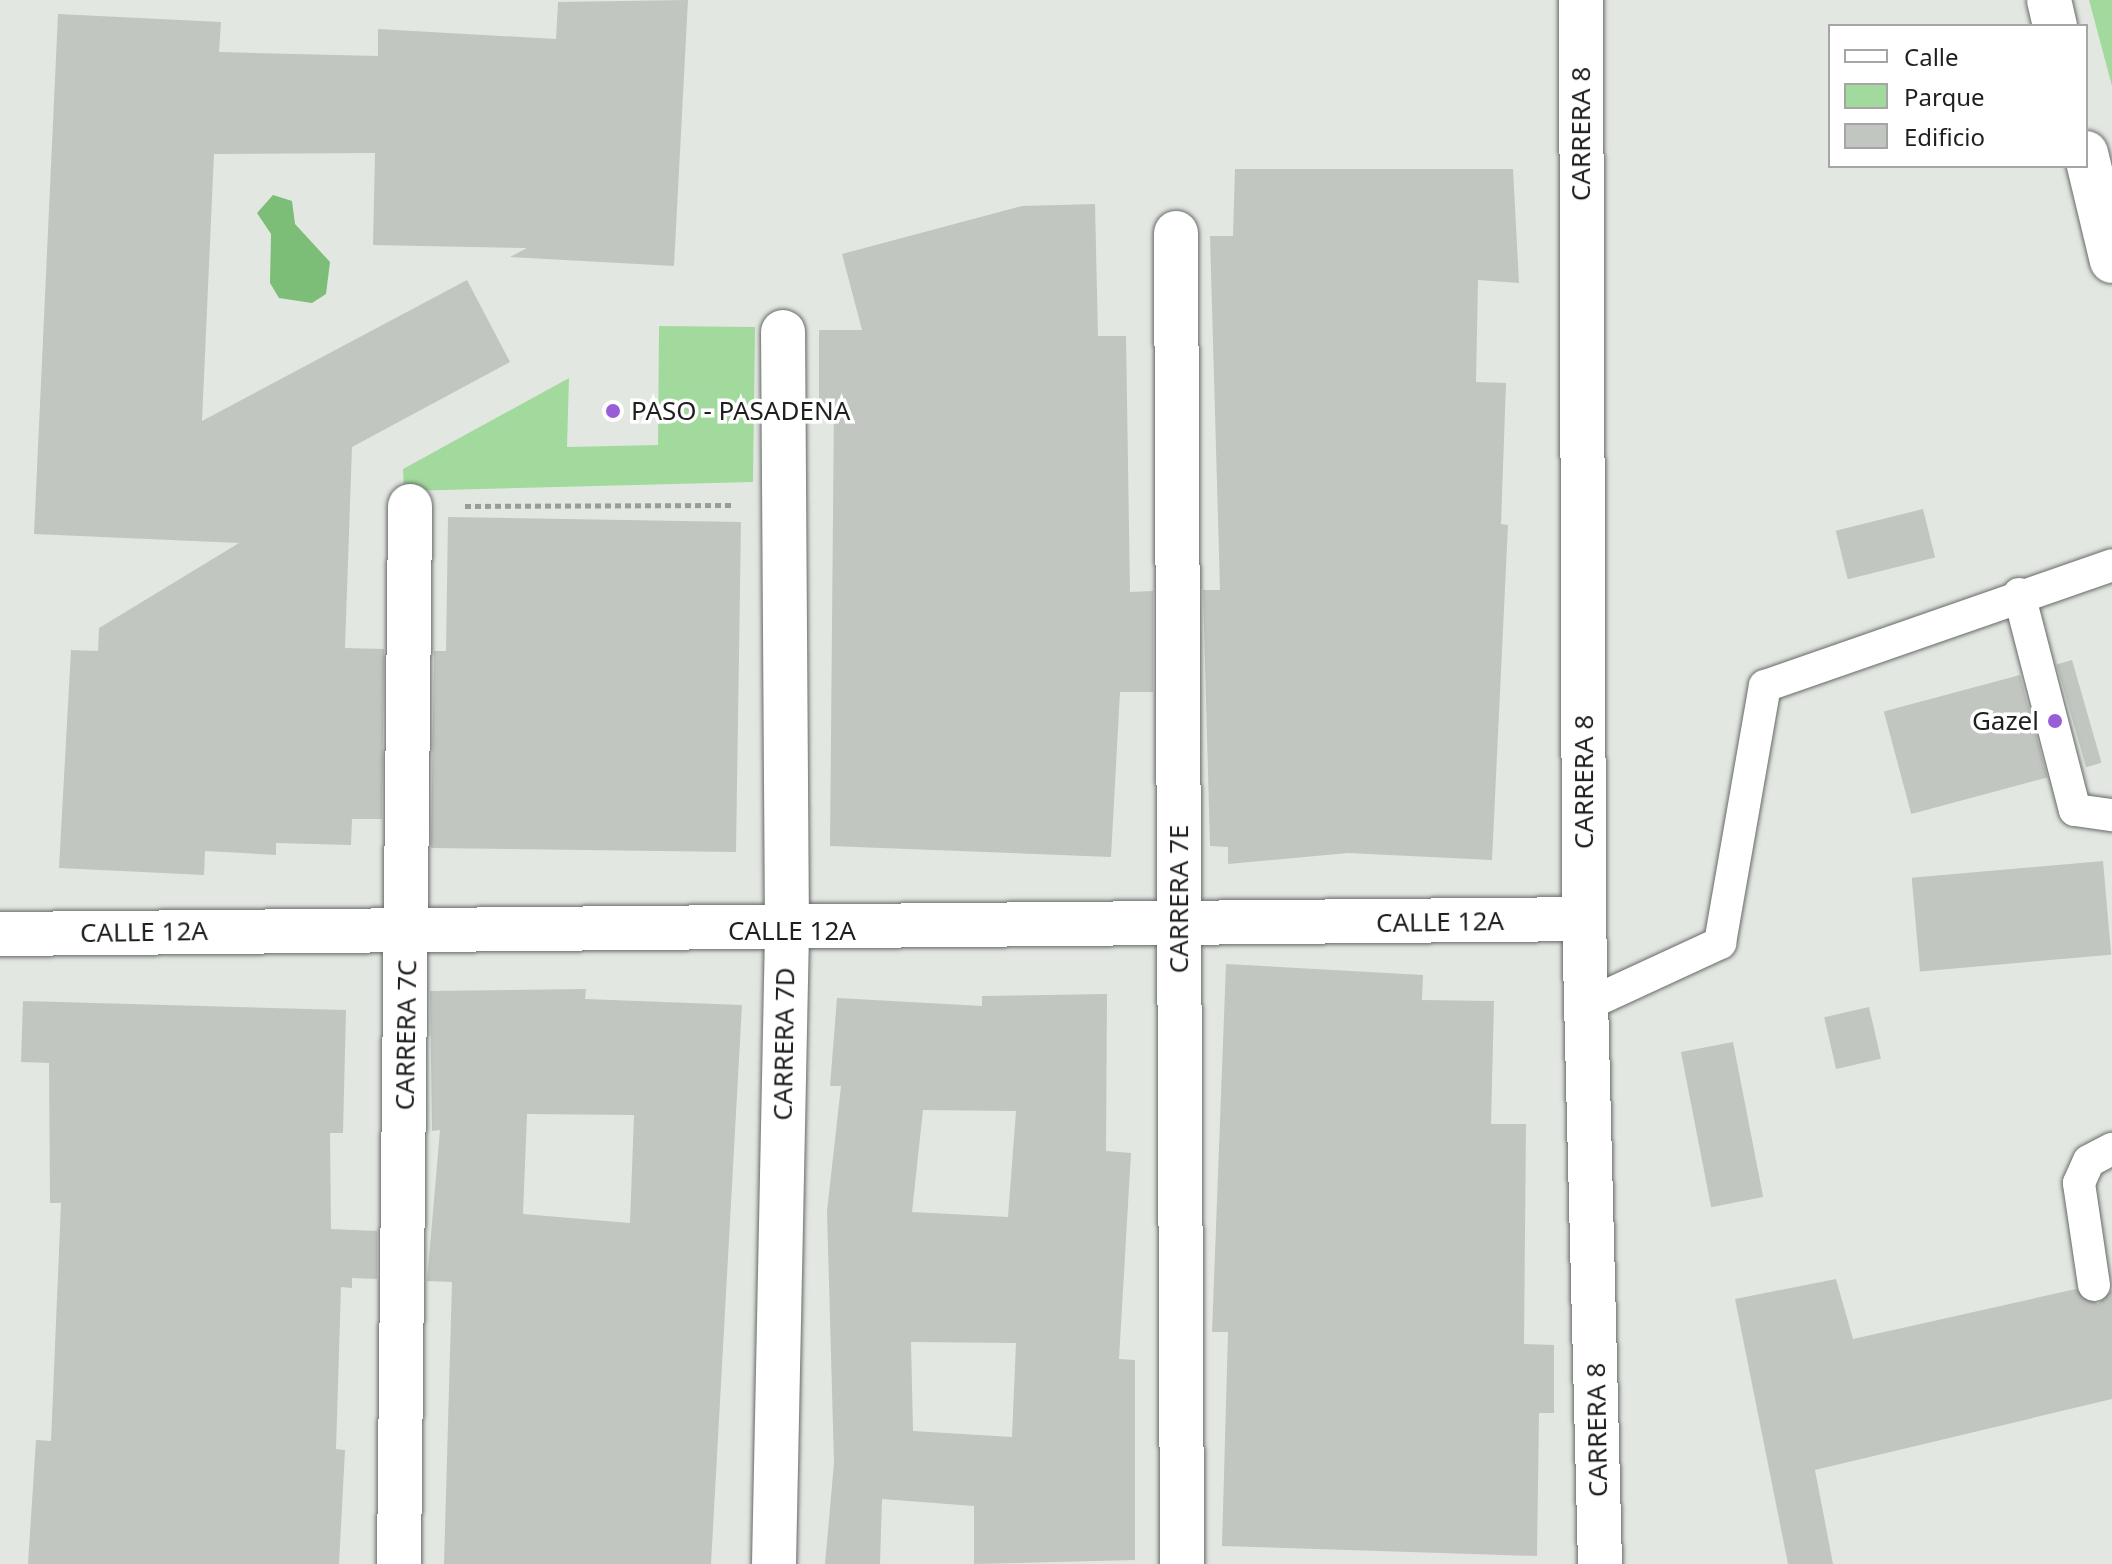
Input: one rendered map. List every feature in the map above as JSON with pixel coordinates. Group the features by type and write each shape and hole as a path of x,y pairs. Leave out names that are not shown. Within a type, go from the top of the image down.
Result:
{"street":[{"name":"CARRERA 8","path":"1581,0 1584,919 1600,1564"},
{"path":"2049,0 2055,24"},
{"path":"2088,161 2112,261"},
{"name":"CARRERA 7E","path":"1176,233 1182,1564"},
{"name":"CARRERA 7D","path":"774,1564 787,931 783,332"},
{"name":"CARRERA 7C","path":"399,1564 410,506"},
{"name":"CALLE 12A","path":"0,934 408,928 787,931 1179,928 1584,919"}],"lane":[{"path":"1586,1005 1720,943 1765,686 2019,594 2112,565"},
{"path":"2019,594 2075,810 2112,815"},
{"path":"2094,1285 2079,1183 2089,1161 2112,1149"}],"path":[{"path":"410,506 784,505"}],"green space":[{"path":"2089,0 2112,0 2112,86"},
{"path":"659,326 755,327 753,482 404,491 403,469 569,378 567,447 658,445"}],"shaded area":[{"path":"273,195 292,201 295,224 330,262 326,294 312,303 279,298 270,283 271,234 257,213"}],"building":[{"path":"688,0 674,266 510,257 527,248 373,245 375,153 214,154 202,421 467,280 510,362 352,447 345,648 384,649 382,819 352,819 351,845 276,843 276,855 205,851 204,875 59,868 71,650 98,651 99,628 239,543 34,534 58,14 221,22 219,52 378,56 378,29 556,39 558,2"},
{"path":"1235,169 1513,169 1519,283 1478,280 1476,382 1506,383 1501,524 1508,525 1492,860 1348,853 1228,864 1228,847 1210,846 1203,590 1220,590 1210,236 1233,236"},
{"path":"1095,204 1098,336 1126,336 1130,592 1153,591 1153,692 1120,692 1111,857 830,846 834,403 819,403 819,330 862,330 842,254 1022,206"},
{"path":"1923,509 1935,558 1848,579 1836,531"},
{"path":"448,517 741,522 736,852 431,848 434,651 446,651"},
{"path":"2072,660 2101,763 2086,767 2057,664"},
{"path":"2020,675 2047,777 1911,814 1884,711"},
{"path":"2103,861 2111,955 1920,971 1912,878"},
{"path":"1226,964 1423,975 1422,1000 1494,1001 1491,1124 1526,1124 1524,1344 1554,1345 1554,1413 1539,1413 1537,1556 1222,1546 1228,1332 1212,1332"},
{"path":"586,989 585,999 742,1005 711,1564 444,1564 452,1282 427,1281 440,1130 432,1131 430,991","holes":["527,1114 634,1115 630,1223 523,1214"]},
{"path":"1107,994 1106,1151 1131,1153 1119,1359 1135,1360 1135,1560 974,1564 974,1506 882,1499 880,1564 825,1564 834,1463 827,1211 841,1086 830,1086 837,998 982,1006 982,996","holes":["923,1110 1016,1111 1008,1217 912,1212","911,1342 1016,1343 1012,1437 913,1431"]},
{"path":"23,1001 346,1010 343,1133 330,1133 331,1229 377,1231 377,1279 352,1278 352,1288 341,1287 336,1449 345,1450 339,1564 28,1564 36,1440 51,1441 61,1203 50,1203 49,1063 21,1062"},
{"path":"1869,1007 1881,1059 1836,1069 1824,1017"},
{"path":"1733,1042 1763,1197 1711,1207 1681,1052"},
{"path":"1836,1279 1853,1339 2076,1289 2098,1304 2112,1290 2112,1399 1815,1470 1833,1564 1788,1564 1735,1299"}],"place":[{"name":"PASO - PASADENA","path":"613,411"},
{"name":"Gazel","path":"2055,721"}]}
